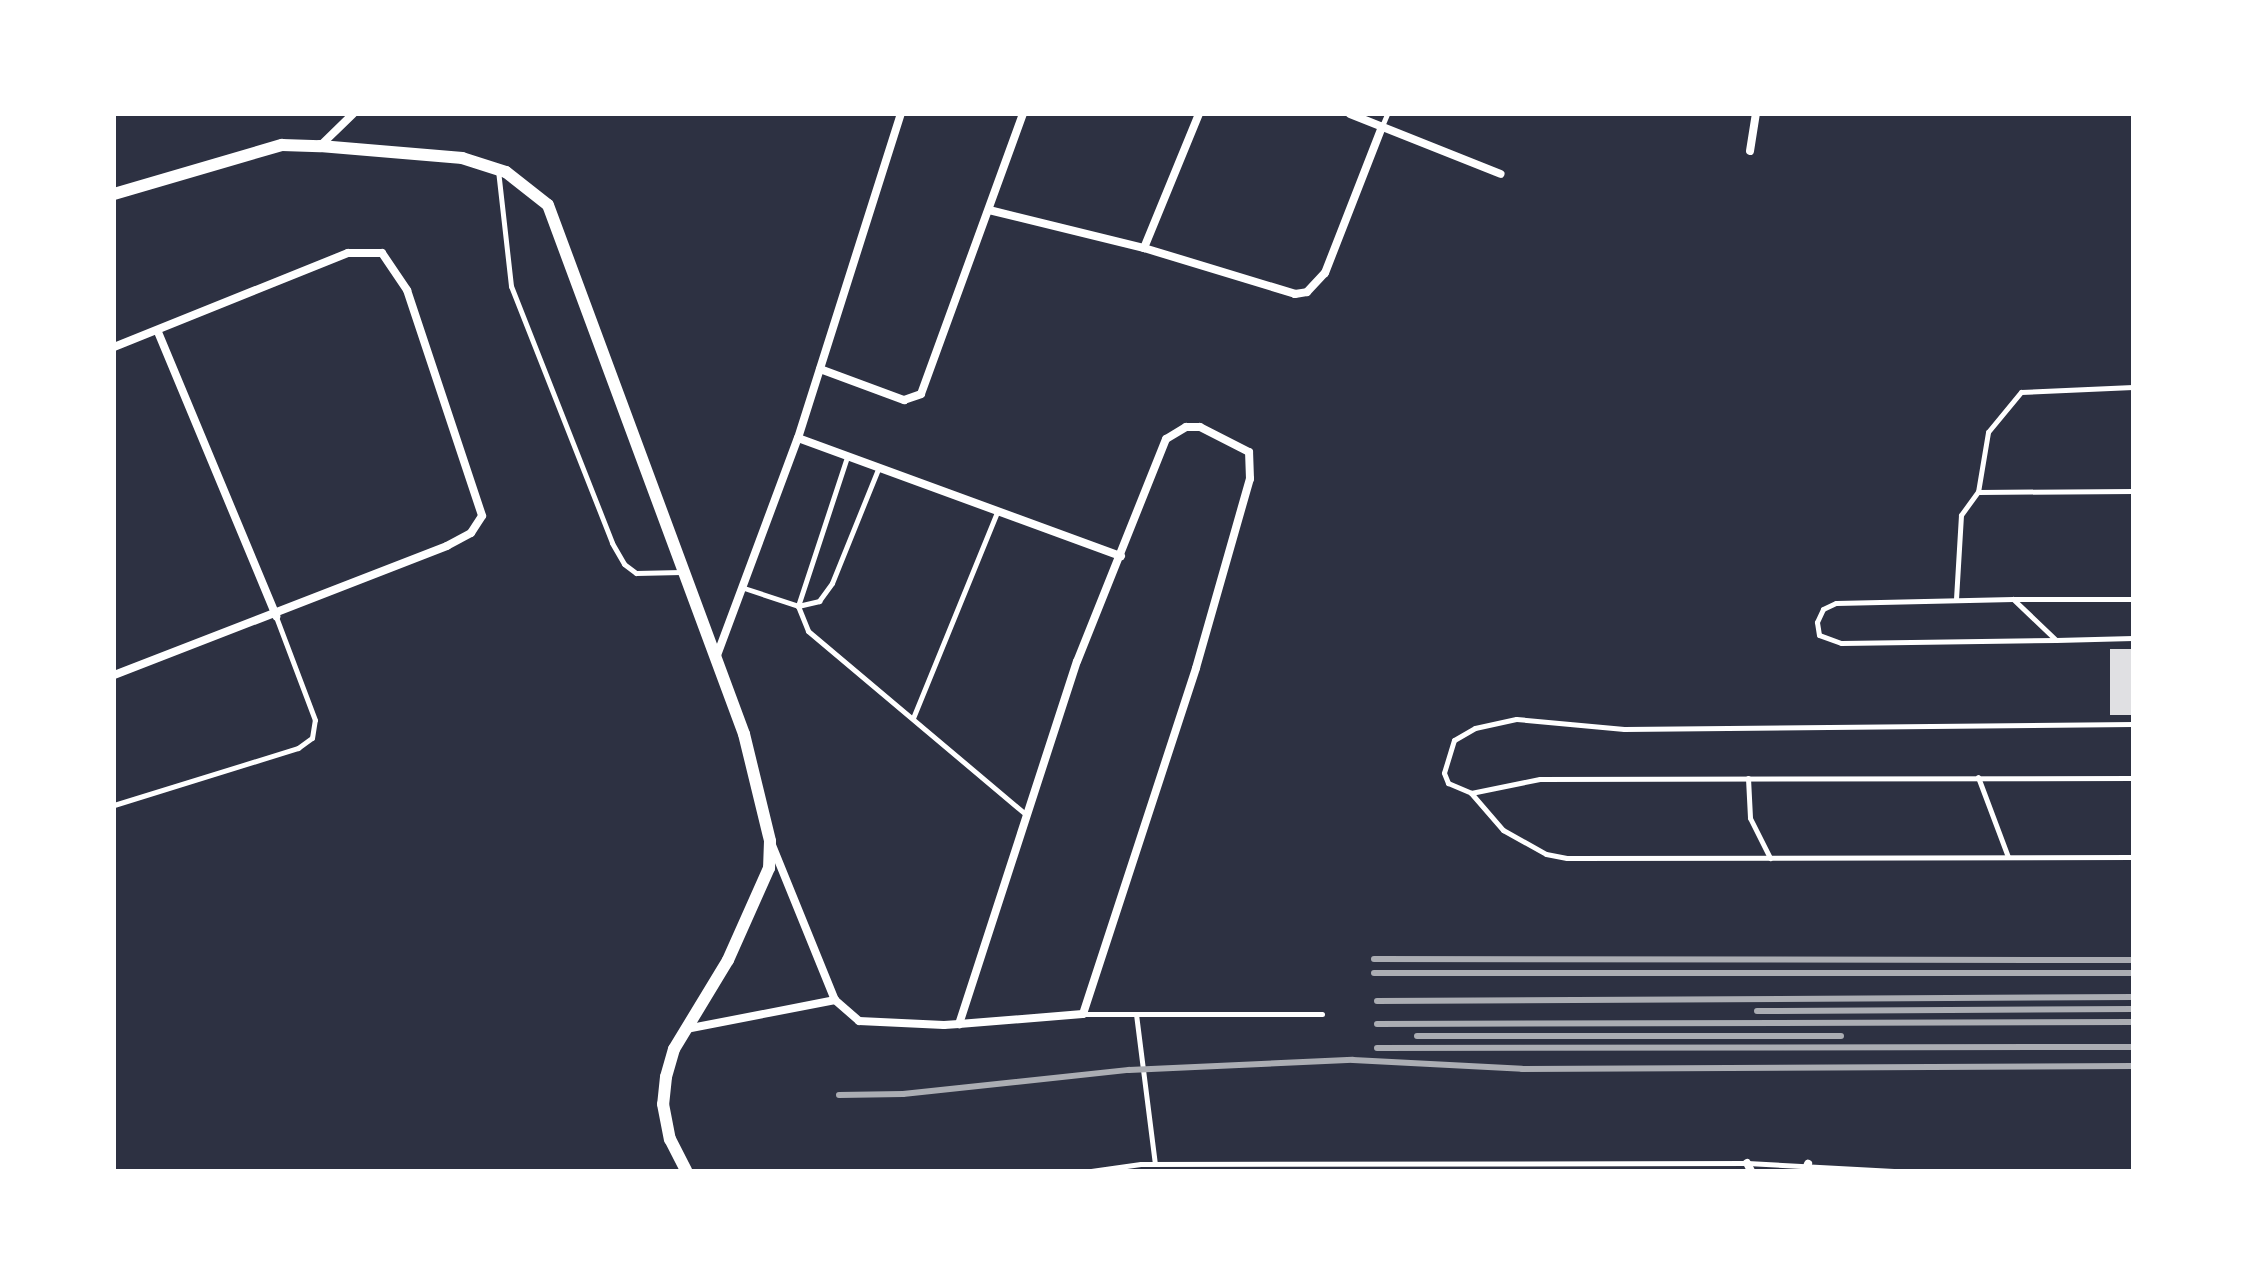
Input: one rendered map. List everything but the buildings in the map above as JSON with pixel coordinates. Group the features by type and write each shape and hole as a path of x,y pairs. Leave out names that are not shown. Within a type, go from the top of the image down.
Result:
{"street":[{"path":"320,146 353,114"},
{"path":"716,659 798,438 901,114"},
{"path":"820,369 915,401 1023,114"},
{"path":"1144,248 1199,114"},
{"path":"1350,114 1501,174"},
{"path":"1750,151 1756,114"},
{"path":"989,210 1144,248 1295,294 1307,292 1325,273 1382,127"},
{"path":"114,194 282,145 417,151 498,170 523,181 548,205 744,734 770,841 835,1000 844,1012 872,1023 959,1024 1083,1014 1196,668 1250,479 1249,452 1200,427 1186,427 1166,439 1077,661 959,1024"},
{"path":"114,347 158,332 348,253 382,253 407,290 482,516 471,533 447,546 276,616 114,675"},
{"path":"158,332 276,616"},
{"path":"798,438 1121,556"},
{"path":"686,1171 670,1139 663,1104 674,1049 728,960 769,868 770,841"},
{"path":"686,1029 835,1000"}],"lane":[{"path":"1382,127 1387,114"},
{"path":"498,170 511,286 612,543 624,564 636,573 682,572"},
{"path":"1956,599 1961,515 1978,492 1988,432 2021,392 2133,387"},
{"path":"847,457 798,606 808,631 1025,814"},
{"path":"744,588 798,606 819,601 828,593 878,469"},
{"path":"1978,492 2133,491"},
{"path":"913,718 997,511"},
{"path":"2013,599 2056,640"},
{"path":"2133,599 1836,603 1823,609 1817,629 1823,638 1841,643 2133,638"},
{"path":"114,805 298,748 312,738 315,720 276,616"},
{"path":"2133,724 1624,729 1516,719 1475,728 1449,747 1444,773 1448,783 1471,793 1503,830 1546,854 1654,862 1770,858 2133,857"},
{"path":"1978,777 2008,857"},
{"path":"1748,778 1750,818 1770,858"},
{"path":"1471,793 1540,779 2133,778"},
{"path":"1083,1014 1322,1014"},
{"path":"1136,1014 1155,1164"},
{"path":"1091,1171 1155,1164 1749,1167 1894,1171"}],"railway":[{"path":"1374,959 2133,960"},
{"path":"1374,973 2133,973"},
{"path":"1377,1001 2133,997"},
{"path":"1757,1011 2133,1009"},
{"path":"1377,1024 2133,1022"},
{"path":"1417,1036 1841,1036"},
{"path":"1377,1048 2133,1047"},
{"path":"839,1095 903,1094 1129,1070 1353,1060 1522,1069 2133,1066"}]}
